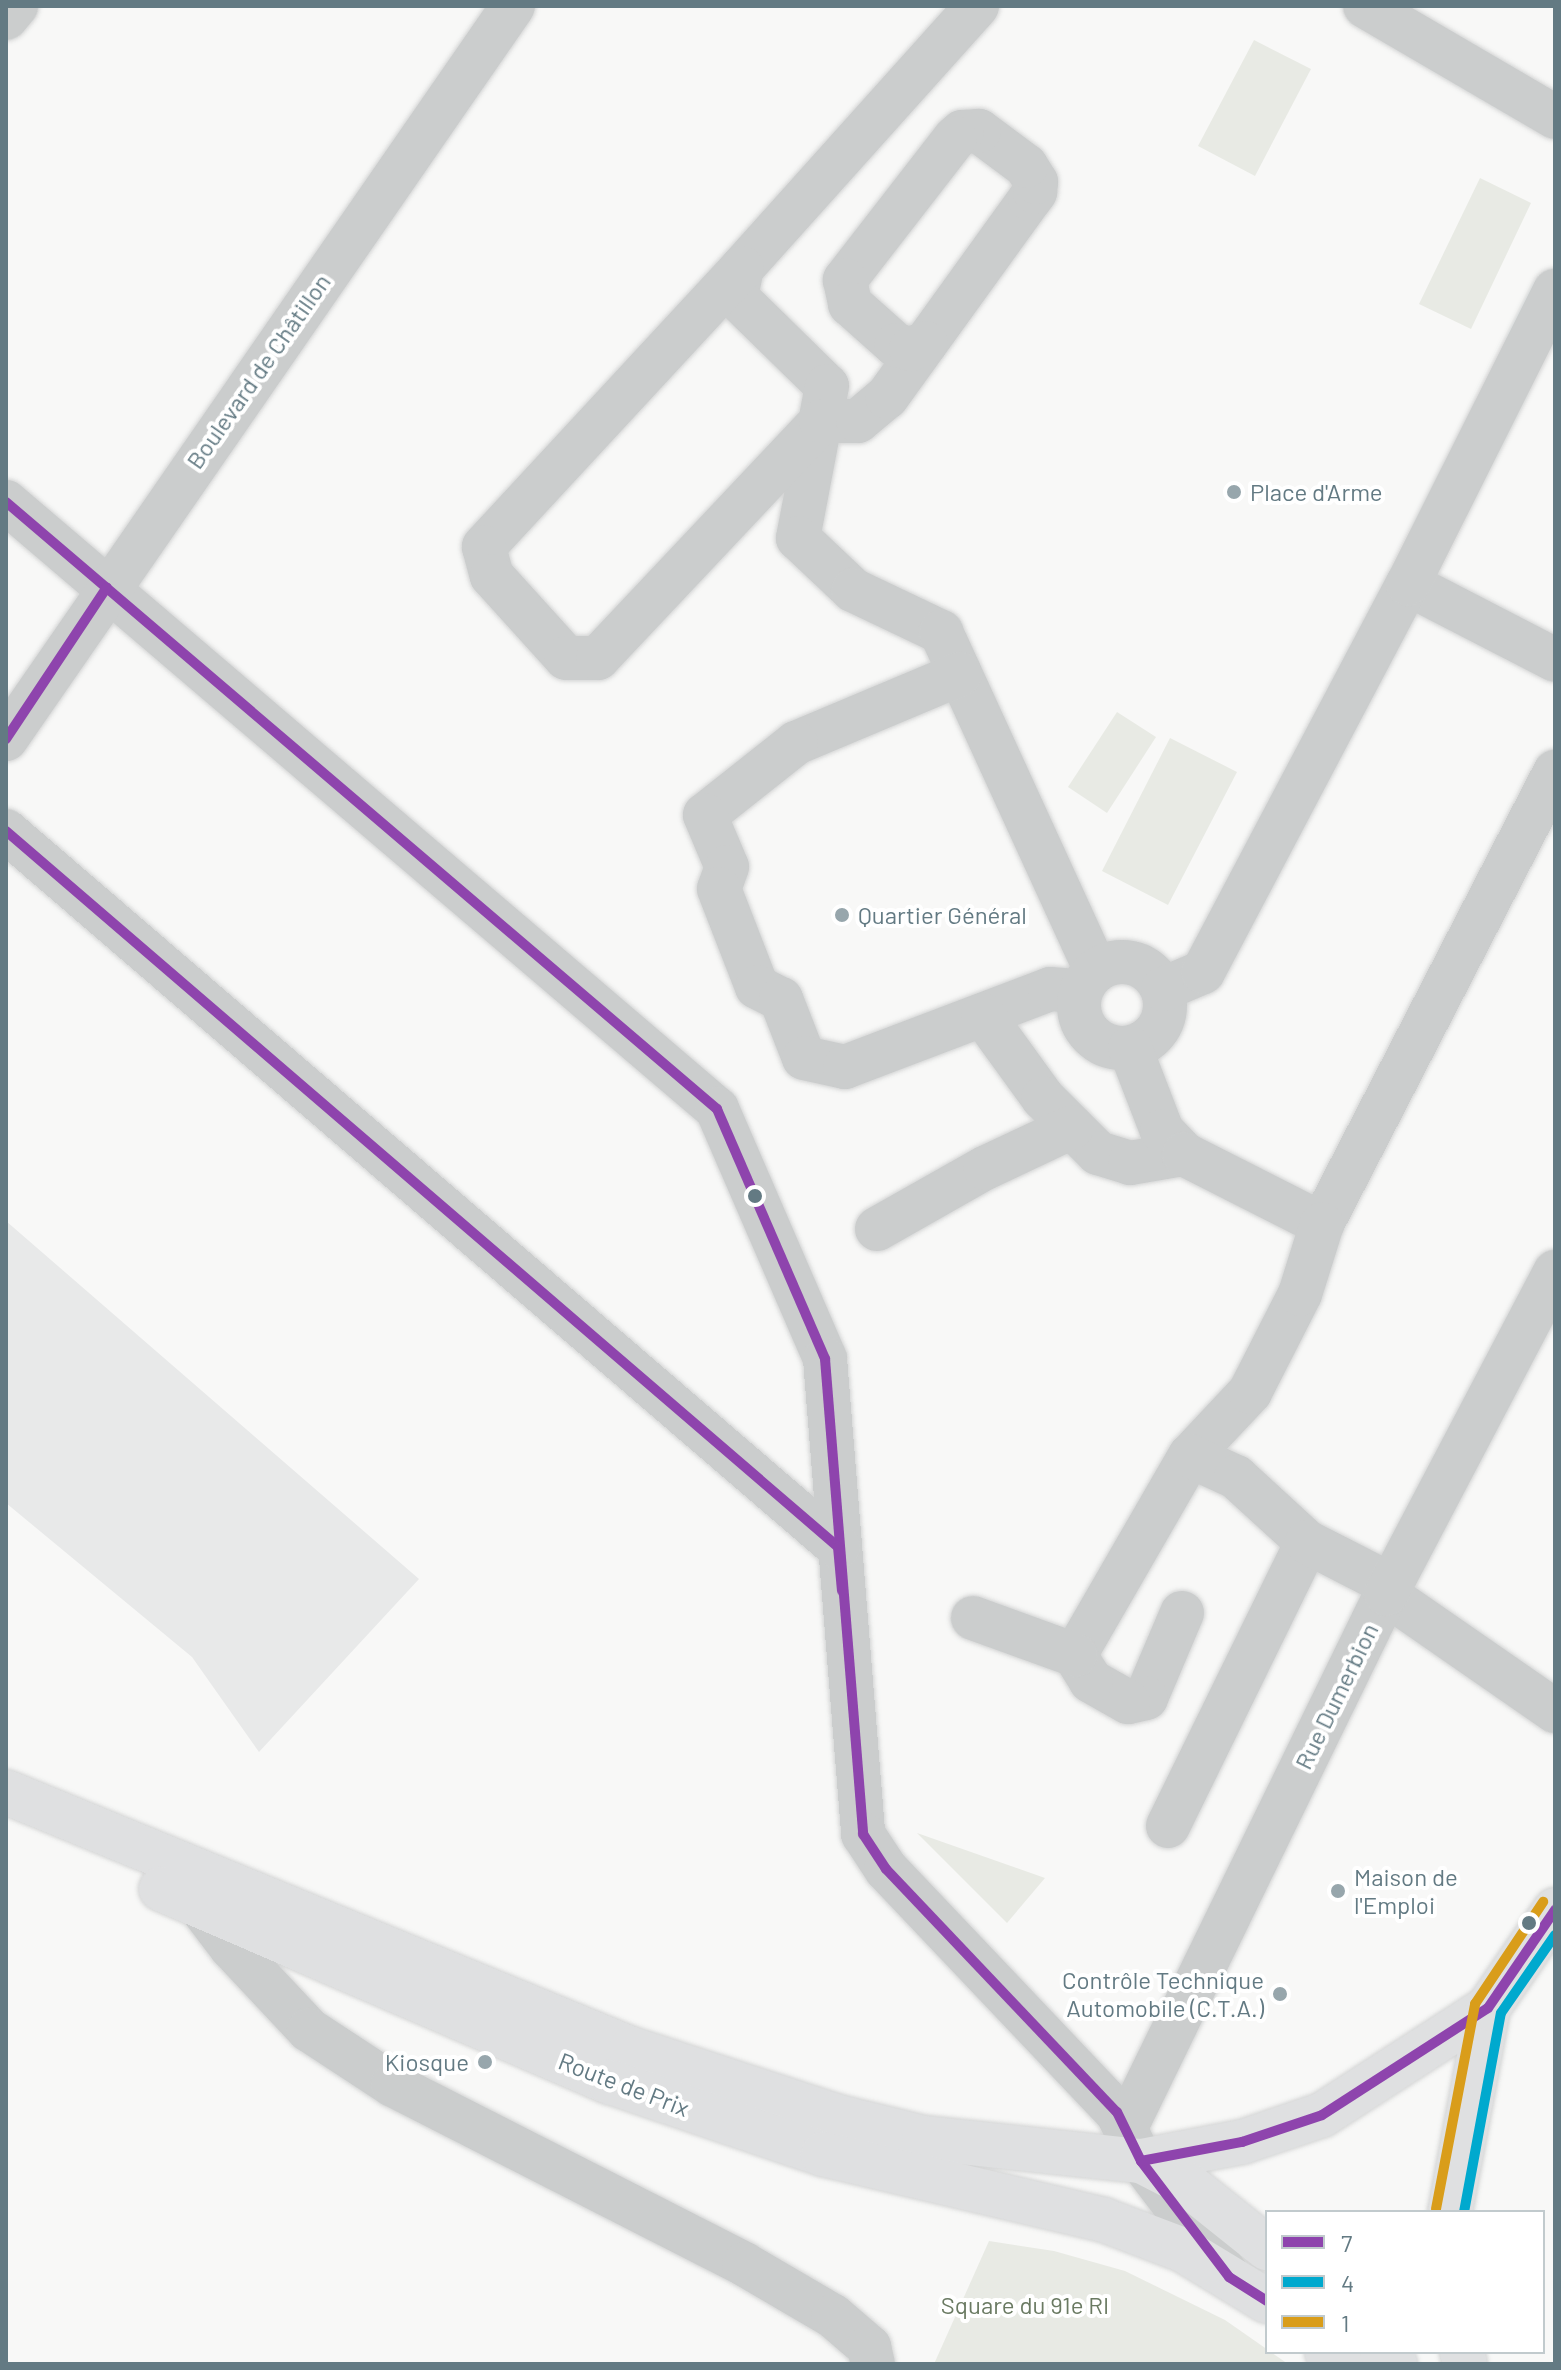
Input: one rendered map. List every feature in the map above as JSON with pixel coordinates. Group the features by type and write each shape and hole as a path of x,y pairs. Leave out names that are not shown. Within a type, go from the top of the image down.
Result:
{"main road":[{"name":"Route de Prix","path":"6,1792 205,1891 610,2082 823,2154 1104,2220 1183,2250 1251,2291"},
{"name":"Route de Prix","path":"6,1823 205,1891 631,2049 839,2117 924,2138 1242,2142 1322,2115 1488,2008"},
{"path":"1450,2210 1488,2008 1555,1910"},
{"name":"Route de Prix","path":"1134,2143 1265,2246"},
{"path":"955,2184 1100,2189 1120,2184 1134,2143"}],"street":[{"path":"6,18 16,6"},
{"name":"Boulevard de Châtillon","path":"6,739 107,587 513,6"},
{"path":"926,343 911,349 896,345 850,304 845,280 955,138 962,132 979,131 1026,166 1036,182 1035,192 926,343 887,397 858,421 821,421 598,658 566,658 492,576 484,547 742,268 977,6"},
{"path":"1365,6 1555,117"},
{"path":"742,268 736,288 741,304 827,386 798,538 853,590 941,632 960,674 1088,980 1081,1021 1089,1034 1115,1048 1130,1048 1144,1042 1163,1019 1163,989 1155,976 1133,962 1120,961 1088,980 1050,989 845,1067 804,1058 781,999 757,987 719,889 727,867 705,815 796,743 960,674"},
{"path":"1163,989 1203,972 1408,584 1555,291"},
{"path":"6,502 717,1109 825,1359 863,1834 886,1869 1085,2074 1134,2143 1251,2291"},
{"path":"1408,584 1555,660"},
{"path":"1075,1655 1190,1456 1250,1392 1300,1294 1322,1224 1555,772"},
{"path":"6,831 838,1547"},
{"path":"983,1015 1004,1051 1098,1153 1130,1163 1184,1154"},
{"path":"1130,1048 1162,1131 1184,1154 1322,1224"},
{"path":"877,1229 985,1168 1072,1127"},
{"name":"Rue Dumerbion","path":"1134,2143 1388,1590 1555,1272"},
{"path":"1190,1456 1236,1477 1307,1542 1388,1590 1555,1711"},
{"path":"1168,1826 1307,1542"},
{"path":"973,1618 1075,1655 1091,1681 1128,1702 1146,1698 1182,1613"},
{"path":"205,1891 275,1999 309,2030 393,2085 744,2264 833,2316 869,2347 873,2364"}],"shaded area":[{"path":"6,1221 419,1579 259,1752 192,1657 6,1503"}],"green space":[{"path":"1254,40 1311,69 1255,176 1198,146"},
{"path":"1480,178 1531,203 1471,329 1419,304"},
{"path":"1117,712 1156,737 1107,813 1068,787"},
{"path":"1170,738 1237,772 1168,905 1102,871"},
{"path":"917,1833 1045,1878 1007,1923"},
{"name":"Square du 91e RI","path":"989,2241 1054,2251 1125,2271 1225,2320 1265,2348 1265,2354 1274,2354 1288,2364 934,2364"}],"transit line":[{"name":"7","path":"6,502 717,1109 825,1359 863,1834 886,1869 1117,2112 1141,2161 1229,2277 1265,2300"},
{"name":"7","path":"6,739 107,587"},
{"name":"7","path":"6,831 838,1547 842,1591"},
{"name":"1","path":"1436,2209 1475,2004 1543,1902"},
{"name":"7","path":"1141,2161 1242,2142 1322,2115 1488,2008 1555,1910"},
{"name":"4","path":"1464,2210 1501,2013 1555,1935"}],"place":[{"name":"Place d'Arme","path":"1234,492"},
{"name":"Quartier Général","path":"842,915"},
{"name":"Maison de l'Emploi","path":"1338,1891"},
{"name":"Contrôle Technique Automobile (C.T.A.)","path":"1280,1994"},
{"name":"Kiosque","path":"485,2062"}]}
